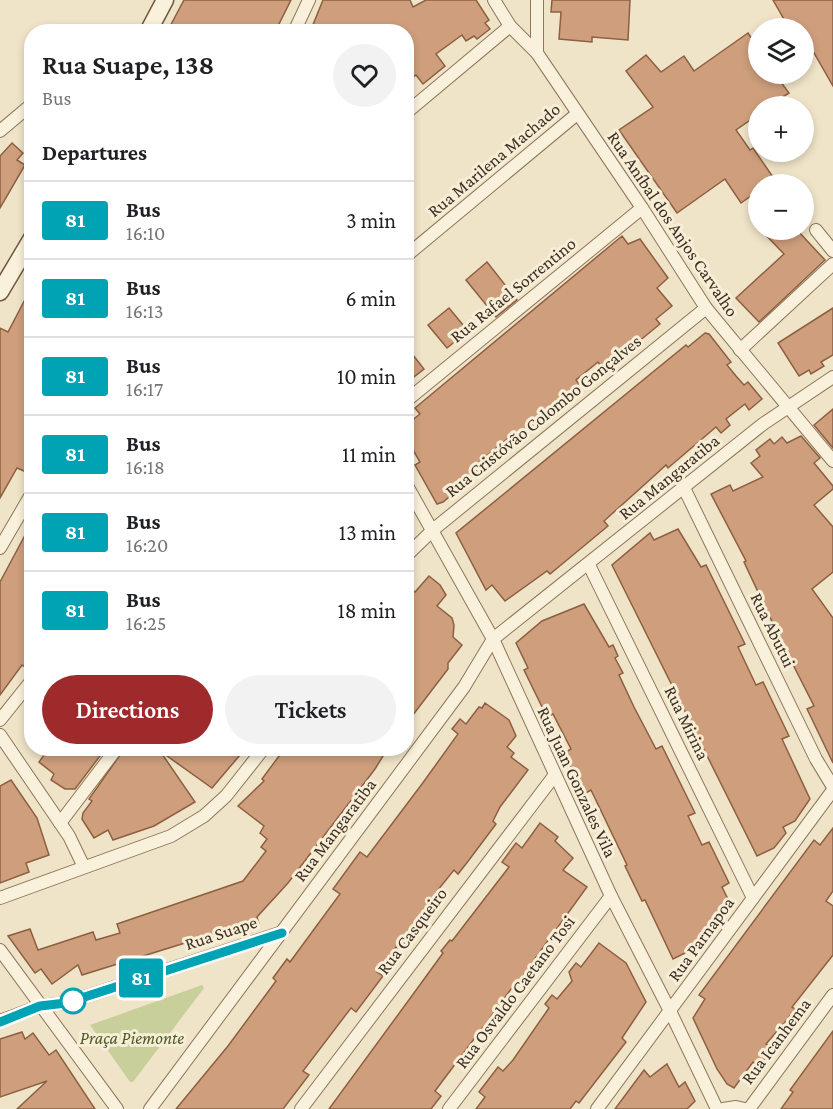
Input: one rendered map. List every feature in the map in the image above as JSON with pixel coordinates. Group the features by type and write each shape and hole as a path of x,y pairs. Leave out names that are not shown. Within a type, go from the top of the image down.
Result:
{"street":[{"path":"152,24 165,0"},
{"path":"298,24 309,0"},
{"name":"Rua Aníbal dos Anjos Carvalho","path":"494,0 510,27 537,53 642,208 706,308 833,461"},
{"path":"537,0 537,53"},
{"path":"414,105 510,27"},
{"path":"0,131 24,111"},
{"name":"Rua Marilena Machado","path":"414,249 577,114"},
{"name":"Rua Rafael Sorrentino","path":"414,394 642,208"},
{"path":"816,230 833,251"},
{"path":"0,292 24,252"},
{"path":"740,350 833,264"},
{"name":"Rua Cristóvão Colombo Gonçalves","path":"414,548 434,529 706,308"},
{"name":"Rua Mangaratiba","path":"414,755 464,687 493,639 787,407 833,377"},
{"name":"Rua Abutui","path":"684,488 816,759 833,788"},
{"name":"Rua Juan Gonzales Vila","path":"414,497 434,529 493,639 611,897 712,1096 723,1108"},
{"path":"0,548 24,507"},
{"name":"Rua Mirina","path":"589,565 753,898"},
{"path":"0,720 24,690"},
{"path":"0,735 60,823 84,867"},
{"path":"60,823 111,756"},
{"path":"0,898 171,836 204,816 226,796 258,756"},
{"name":"Rua Mangaratiba","path":"150,1109 413,756"},
{"name":"Rua Casqueiro","path":"301,1109 554,776"},
{"name":"Rua Parnapoa","path":"597,1109 833,788"},
{"name":"Rua Osvaldo Caetano Tosi","path":"449,1109 611,897"},
{"name":"Rua Suape","path":"0,1022 40,1006 66,1003 282,933"},
{"path":"0,950 117,1109"},
{"name":"Rua Icanhema","path":"747,1109 833,995"},
{"path":"723,1108 747,1109"}],"green space":[{"name":"Praça Piemonte","path":"202,985 204,988 133,1082 130,1082 90,1025"}],"building":[{"path":"184,0 291,0 279,24 171,24"},
{"path":"323,0 410,0 413,7 426,0 476,0 489,20 485,23 490,29 477,39 474,36 466,41 462,35 436,54 445,66 423,84 416,75 414,77 414,24 313,24"},
{"path":"552,0 630,0 628,40 592,37 592,42 559,39 561,12 551,12"},
{"path":"773,0 833,0 833,86 814,53 814,18 783,18"},
{"path":"748,33 748,84 782,84 789,93 784,96 748,96 748,122 736,130 748,147 748,162 763,162 771,174 748,174 748,198 741,203 725,179 677,213 619,130 653,107 626,71 646,55 661,72 684,56 694,71"},
{"path":"12,143 23,153 17,160 24,167 0,208 0,156"},
{"path":"622,236 628,244 640,239 668,278 657,288 672,306 656,319 660,324 604,370 598,362 576,380 582,388 516,442 511,436 473,467 478,473 443,502 437,504 415,465 420,462 414,452 414,419 420,414 415,408"},
{"path":"771,240 806,240 825,260 759,322 736,298 784,254"},
{"path":"487,262 517,300 496,317 466,280"},
{"path":"24,301 24,471 17,468 0,498 0,328 8,332"},
{"path":"449,308 468,331 447,348 428,325"},
{"path":"833,308 833,355 821,362 824,366 811,374 809,370 799,376 778,343"},
{"path":"705,333 709,334 731,362 727,365 736,376 744,385 748,382 762,399 749,410 745,404 726,419 730,425 721,433 716,427 668,468 666,465 604,521 608,526 550,574 547,571 505,601 492,585 486,590 456,533 686,345 688,347"},
{"path":"414,356 424,369 414,377"},
{"path":"833,409 833,448 814,425"},
{"path":"801,436 820,458 814,463 833,486 833,489 814,505 833,527 833,572 812,589 833,618 833,763 807,709 814,706 744,562 746,561 711,494 730,485 733,491 763,477 751,463 760,456 756,450 770,439 774,444 782,437 787,443"},
{"path":"678,529 701,567 706,565 745,644 738,647 756,685 763,682 789,736 782,739 810,799 795,821 783,827 786,833 774,848 757,856 612,565 650,533 654,540"},
{"path":"24,537 24,666 22,665 0,695 0,582"},
{"path":"429,576 440,585 446,595 437,606 452,618 453,637 462,645 448,663 448,669 414,714 414,591"},
{"path":"584,604 609,647 613,645 618,656 615,658 623,673 619,675 634,707 656,749 662,746 695,813 688,816 702,845 709,842 729,883 722,887 731,905 718,919 720,922 694,957 691,950 673,959 645,900 642,901 625,866 627,865 591,790 584,794 564,753 571,749 553,714 547,717 524,670 528,668 516,643 542,621"},
{"path":"485,703 509,720 516,736 507,747 514,753 511,757 528,770 500,807 493,821 496,824 469,860 458,874 454,870 437,891 443,895 433,908 429,905 412,928 417,931 406,945 402,942 398,948 396,947 377,972 383,976 356,1012 351,1008 303,1071 309,1075 283,1109 176,1109 228,1046 276,981 273,978 287,959 290,962 340,894 333,889 360,852 367,857 422,784 458,734 452,729 460,719 466,724"},
{"path":"43,756 100,756 75,789 65,789 51,780 54,774 39,762"},
{"path":"119,756 163,756 195,802 154,826 113,840 108,830 94,838 82,819 83,813 92,801 89,799"},
{"path":"167,756 239,756 212,788"},
{"path":"279,756 383,756 288,883 257,917 259,924 187,948 185,943 82,975 78,965 52,984 41,969 35,973 8,936 30,929 38,950 93,932 96,940 120,933 117,924 243,881 266,851 261,847 267,839 260,833 264,826 238,806 264,781 262,779"},
{"path":"11,780 37,818 49,855 26,863 29,872 0,883 0,786"},
{"path":"540,823 558,837 555,841 573,858 563,870 587,887 531,964 537,968 523,986 517,981 490,1018 496,1023 489,1032 483,1027 435,1091 441,1096 431,1109 329,1109 443,953 441,951 450,940 452,941 509,867 502,862 516,843 522,848"},
{"path":"833,828 833,891 826,901 833,906 833,955 792,1007 795,1009 786,1021 766,1044 772,1049 759,1067 753,1062 734,1088 727,1084 717,1069 693,1018 705,999 699,995 814,840 820,845"},
{"path":"599,943 626,963 646,1002 622,1038 626,1042 579,1103 576,1101 570,1109 476,1109 485,1097 479,1092 498,1067 503,1071 513,1060 549,1008 545,1004 552,995 557,999 572,981 569,972 576,963 581,967"},
{"path":"833,1031 833,1109 781,1109 793,1092 790,1090"},
{"path":"22,1032 25,1039 33,1033 49,1055 56,1050 95,1109 17,1109 47,1081 0,1097 0,1039"},
{"path":"667,1064 679,1087 685,1082 695,1101 687,1109 615,1109 644,1070 650,1077"}],"bus line":[{"name":"81","path":"0,1022 40,1006 66,1003 282,933"}]}
